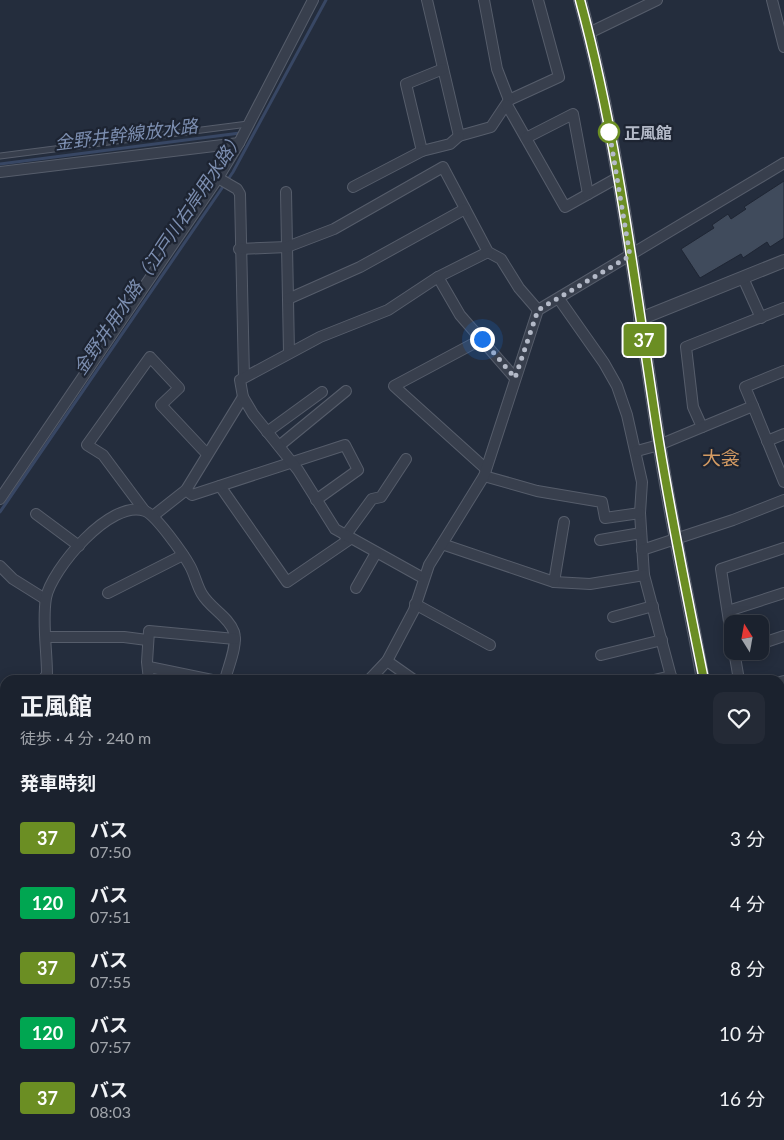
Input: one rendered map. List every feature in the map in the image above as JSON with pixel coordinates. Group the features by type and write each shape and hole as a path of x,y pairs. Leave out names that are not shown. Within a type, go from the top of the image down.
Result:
{"street":[{"path":"0,499 218,178 239,143 313,0"},
{"path":"428,0 459,136"},
{"path":"484,0 497,69 508,102 526,138 566,207 617,178"},
{"path":"353,187 422,151 450,144 459,136 491,127 508,102 559,77 538,0"},
{"path":"580,0 589,33 617,178 660,445 703,675"},
{"path":"589,33 657,0"},
{"path":"772,0 784,48"},
{"path":"422,151 406,84 443,70"},
{"path":"526,138 573,114 588,194"},
{"path":"0,172 239,143"},
{"path":"374,675 387,661 415,604 423,578 485,473 538,310 784,163"},
{"path":"239,249 287,247 334,229 443,167 488,252 501,259 519,288 538,310"},
{"path":"218,178 237,189 240,194 239,249 244,377"},
{"path":"286,192 290,353"},
{"path":"288,299 360,267 465,209"},
{"path":"423,578 347,538 335,529 292,463 267,432 243,397 240,380 320,337 388,310 438,277 488,252"},
{"path":"640,319 784,262"},
{"path":"438,277 460,315 515,378"},
{"path":"743,278 761,318"},
{"path":"559,299 604,363 617,386 637,451 642,482 640,513 644,575 671,675"},
{"path":"702,427 693,407 686,347 784,308"},
{"path":"482,339 394,386 485,473 537,491 602,502 604,518 640,513"},
{"path":"207,454 161,405 179,388 150,357 87,444 103,455 144,510 153,516 190,564 203,595 234,630 236,639 226,675"},
{"path":"784,371 744,387 784,482"},
{"path":"279,446 346,391"},
{"path":"267,432 322,392"},
{"path":"153,516 186,490 243,397"},
{"path":"637,451 660,445 753,406"},
{"path":"768,441 784,434"},
{"path":"186,490 192,495 345,445 358,470 316,500"},
{"path":"220,486 287,582 347,538 372,499 381,497 406,459"},
{"path":"642,550 733,520 784,500"},
{"path":"46,675 45,599 50,583 94,529 124,512 144,510"},
{"path":"36,514 79,546"},
{"path":"554,582 564,522"},
{"path":"600,540 641,533"},
{"path":"442,544 554,582 590,584 644,575"},
{"path":"729,615 720,569 784,548"},
{"path":"356,588 376,553"},
{"path":"108,593 182,555"},
{"path":"0,566 13,578 45,599"},
{"path":"728,611 784,593"},
{"path":"415,604 490,645"},
{"path":"613,617 653,606"},
{"path":"149,675 147,640 149,631 236,639"},
{"path":"769,641 784,636"},
{"path":"46,637 124,637 147,640"},
{"path":"602,655 662,640"},
{"path":"736,660 738,675"},
{"path":"387,661 407,675"},
{"path":"149,667 188,675"},
{"path":"412,1140 417,1140"}],"lane":[{"path":"0,156 249,124"}],"building":[{"path":"784,181 784,238 770,247 767,242 743,258 741,254 700,278 681,249 714,228 712,225 728,214 731,219 746,209 744,207"}],"waterway":[{"name":"金野井用水路（江戸川右岸用水路）","path":"0,512 233,172 326,0"},
{"name":"金野井幹線放水路","path":"0,164 240,133"}],"bus line":[{"name":"37","path":"580,0 599,78 611,140 660,445 703,675"}],"place":[{"name":"正風館","path":"609,132"}],"district":[{"name":"大衾","path":"721,457"}],"route":[{"path":"482,339 515,378 538,310 630,256 608,124 609,132"}]}
